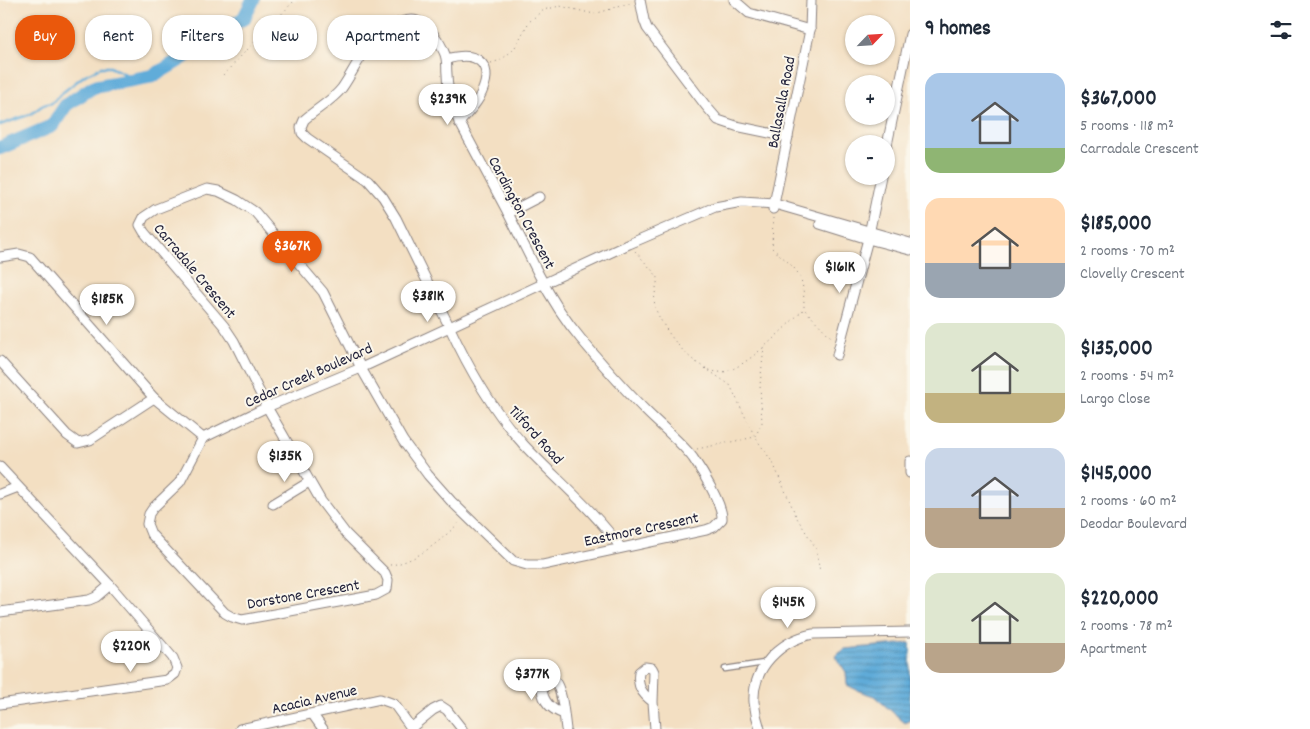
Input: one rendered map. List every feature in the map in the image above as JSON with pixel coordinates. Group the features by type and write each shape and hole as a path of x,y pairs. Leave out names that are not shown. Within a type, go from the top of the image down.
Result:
{"street":[{"path":"734,0 749,13 810,30"},
{"name":"Ballasalla Road","path":"774,207 810,30 811,0"},
{"path":"640,1 647,28 718,120 736,126 788,137"},
{"path":"449,326 396,218 383,197 368,180 306,138 301,128 304,120 341,89 370,44 383,31 409,20 421,23 443,50 447,59 471,56 480,61 484,66 486,77 479,99 459,123"},
{"path":"889,135 910,34"},
{"name":"Cardington Crescent","path":"447,59 449,95 459,123 544,284"},
{"path":"837,356 879,185"},
{"name":"Carradale Crescent","path":"267,407 234,341 224,326 140,225 140,222 156,209 208,189 218,191 248,206 323,292 361,368"},
{"path":"508,213 539,197"},
{"name":"Cedar Creek Boulevard","path":"202,438 267,407 361,368 629,244 701,212 729,203 756,202 868,235 910,250"},
{"name":"Cedar Creek Boulevard","path":"868,235 910,243"},
{"path":"0,257 19,254 30,257 154,398 202,438"},
{"name":"Eastmore Crescent","path":"361,368 410,452 439,488 513,561 535,566 543,565 706,530 719,524 722,519 720,507 697,465 581,339 559,310 544,284"},
{"name":"Tilford Road","path":"449,326 482,390 502,419 525,446 600,522 621,548"},
{"path":"0,361 68,435 78,443 90,440 154,398"},
{"name":"Dorstone Crescent","path":"202,438 180,482 153,508 149,514 147,524 151,534 225,613 238,619 248,619 376,595 385,591 388,587 387,576 332,517 309,482 267,407"},
{"path":"910,461 910,473"},
{"path":"0,467 110,585 175,660 177,668 175,674 167,680 0,704"},
{"path":"273,504 309,482"},
{"path":"0,494 18,487"},
{"path":"0,612 89,600 110,585"},
{"path":"760,729 754,702 756,683 766,663 785,644 806,635 828,632 910,632"},
{"name":"Acacia Avenue","path":"240,729 380,699 394,704 412,728"},
{"path":"652,702 655,729"},
{"path":"412,728 436,708 442,706 462,729"},
{"path":"564,714 566,729"},
{"path":"312,715 323,729"}],"lane":[{"path":"725,669 766,663"}],"path":[{"path":"223,75 295,0"},
{"path":"484,66 501,60 514,49 529,22 543,10 560,6 594,14 640,1"},
{"path":"774,207 772,248 798,271 804,286 804,309 839,345"},
{"path":"629,244 658,276 654,305 664,325 682,351 730,385 755,437 773,463 797,518 816,548 820,572"},
{"path":"705,368 722,372 747,361 804,309"},
{"path":"755,437 762,423 760,385 764,346"},
{"path":"687,452 755,437"},
{"path":"378,566 406,562 446,535 466,516"}],"water":[{"path":"910,643 910,720 905,723 874,696 847,685 846,672 835,656 845,649"}],"waterway":[{"path":"0,148 52,126 66,105 93,87 153,76 244,18 253,0"},
{"path":"0,125 31,114 43,105 52,103 85,75 101,67 110,67 136,79"}]}
